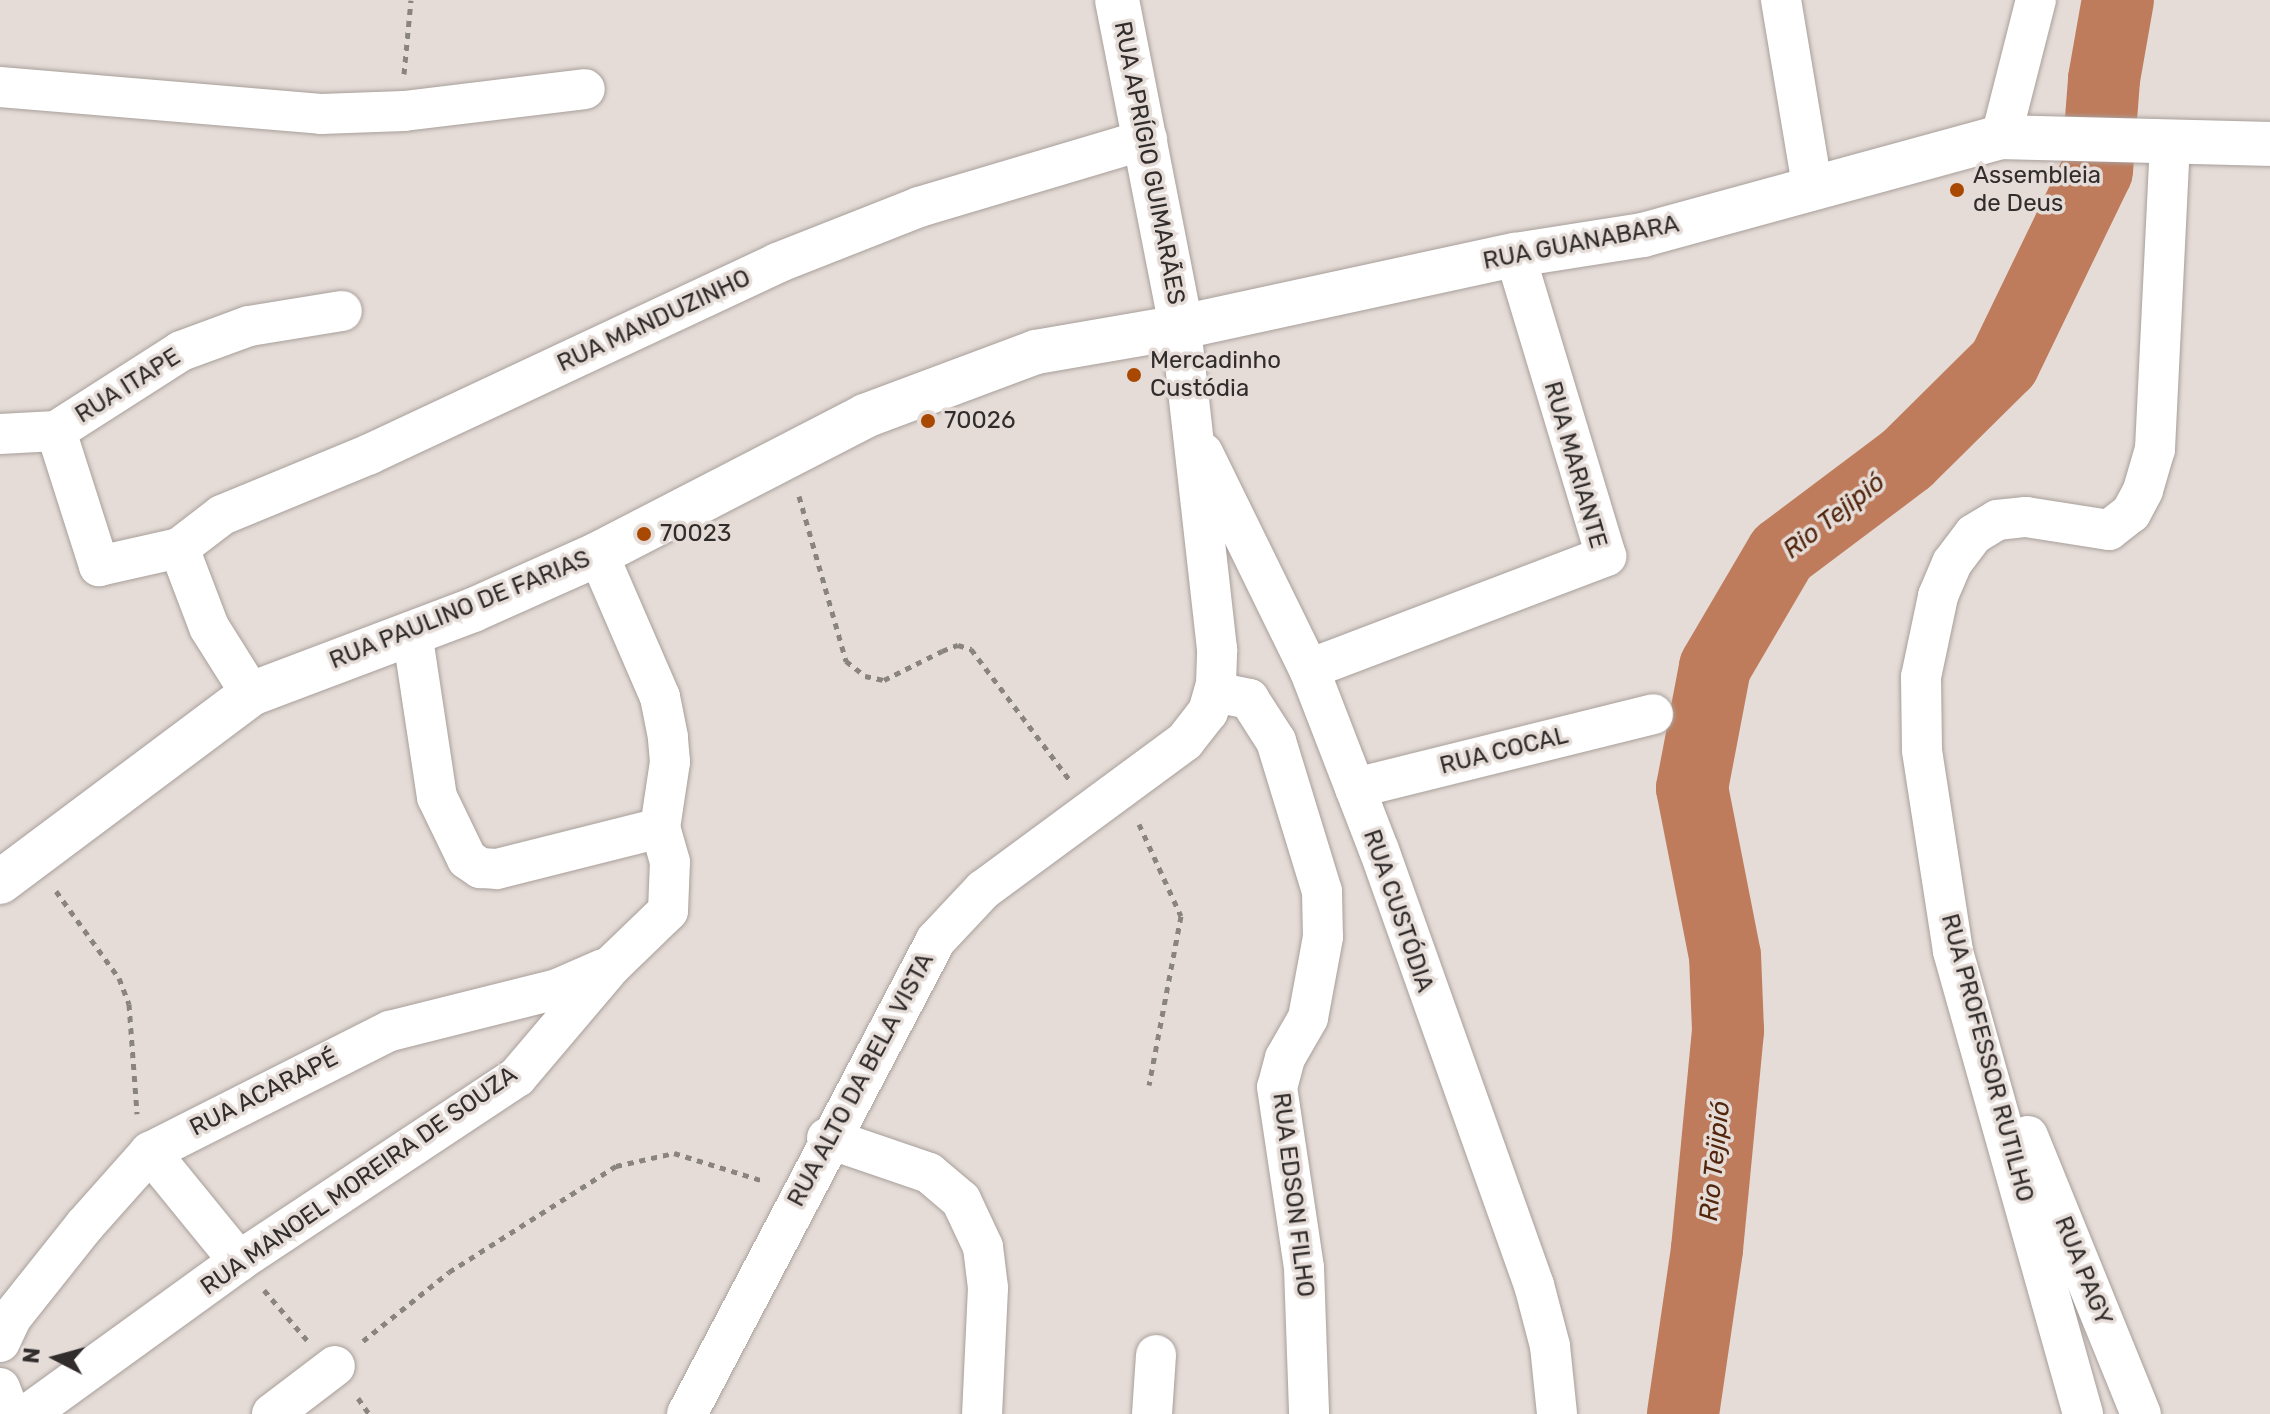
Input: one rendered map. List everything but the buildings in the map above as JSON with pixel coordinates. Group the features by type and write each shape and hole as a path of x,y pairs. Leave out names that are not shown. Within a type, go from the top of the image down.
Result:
{"street":[{"name":"RUA APRÍGIO GUIMARÃES","path":"1117,0 1147,139 1181,327"},
{"path":"1781,0 1812,185"},
{"path":"2013,137 2036,0"},
{"path":"0,87 229,109 321,114 404,111 585,89"},
{"name":"RUA GUANABARA","path":"1181,327 1515,255 1643,235 1812,185 2013,137 2162,139"},
{"name":"RUA MANDUZINHO","path":"179,548 222,515 370,454 777,263 919,207 1147,139"},
{"path":"2162,139 2270,144"},
{"name":"RUA PROFESSOR RUTILHO","path":"2083,1414 1953,951 1922,750 1921,677 1938,596 1952,563 1974,534 1997,520 2026,517 2109,530 2131,513 2143,490 2155,449 2162,139"},
{"name":"RUA MARIANTE","path":"1309,669 1606,556 1515,255"},
{"name":"RUA ITAPE","path":"56,431 181,351 249,326 342,311"},
{"name":"RUA ALTO DA BELA VISTA","path":"687,1414 827,1138 936,940 983,890 1185,741 1208,712 1214,692 1217,649 1189,425 1181,327"},
{"name":"RUA PAULINO DE FARIAS","path":"14,870 251,694 412,632 598,554 865,416 1036,352 1181,327"},
{"name":"RUA CUSTÓDIA","path":"1189,425 1309,669 1355,788 1534,1285 1550,1346 1557,1414"},
{"path":"0,434 56,431 99,566 179,548 209,627 251,694"},
{"name":"RUA MANOEL MOREIRA DE SOUZA","path":"28,1414 239,1261 517,1077 611,966 668,911 670,862 660,828 670,762 660,697 598,554"},
{"path":"412,632 437,797 467,859 480,868 497,869 660,828"},
{"name":"RUA EDSON FILHO","path":"1214,692 1249,699 1276,741 1322,891 1323,937 1312,1004 1277,1087 1304,1268 1309,1414"},
{"name":"RUA COCAL","path":"1355,788 1653,714"},
{"name":"RUA PAGY","path":"1953,951 2141,1414"},
{"name":"RUA ACARAPÉ","path":"0,1342 11,1318 75,1236 150,1152 390,1031 557,989 611,966"},
{"path":"827,1138 929,1173 961,1200 983,1247 988,1288 982,1414"},
{"path":"150,1152 239,1261"},
{"path":"1152,1414 1156,1355"},
{"path":"272,1414 335,1366"},
{"path":"0,1388 10,1414"}],"path":[{"path":"404,111 411,0"},
{"path":"788,454 846,661 865,676 884,680 958,645 971,649 1091,809"},
{"path":"1124,786 1152,860 1181,916 1149,1085"},
{"path":"14,870 80,918 119,978 134,1031 136,1107 150,1152"},
{"path":"335,1366 449,1272 616,1166 641,1157 674,1153 708,1161 799,1195"}],"waterway":[{"name":"Rio Tejipió","path":"1683,1414 1707,1249 1728,1030 1725,956 1692,788 1715,667 1782,553 1907,459 2004,363 2097,171 2104,79 2118,0"}],"place":[{"name":"Assembleia de Deus","path":"1957,190"},
{"name":"Mercadinho Custódia","path":"1134,375"},
{"name":"70026","path":"928,421"},
{"name":"70023","path":"644,534"}]}
